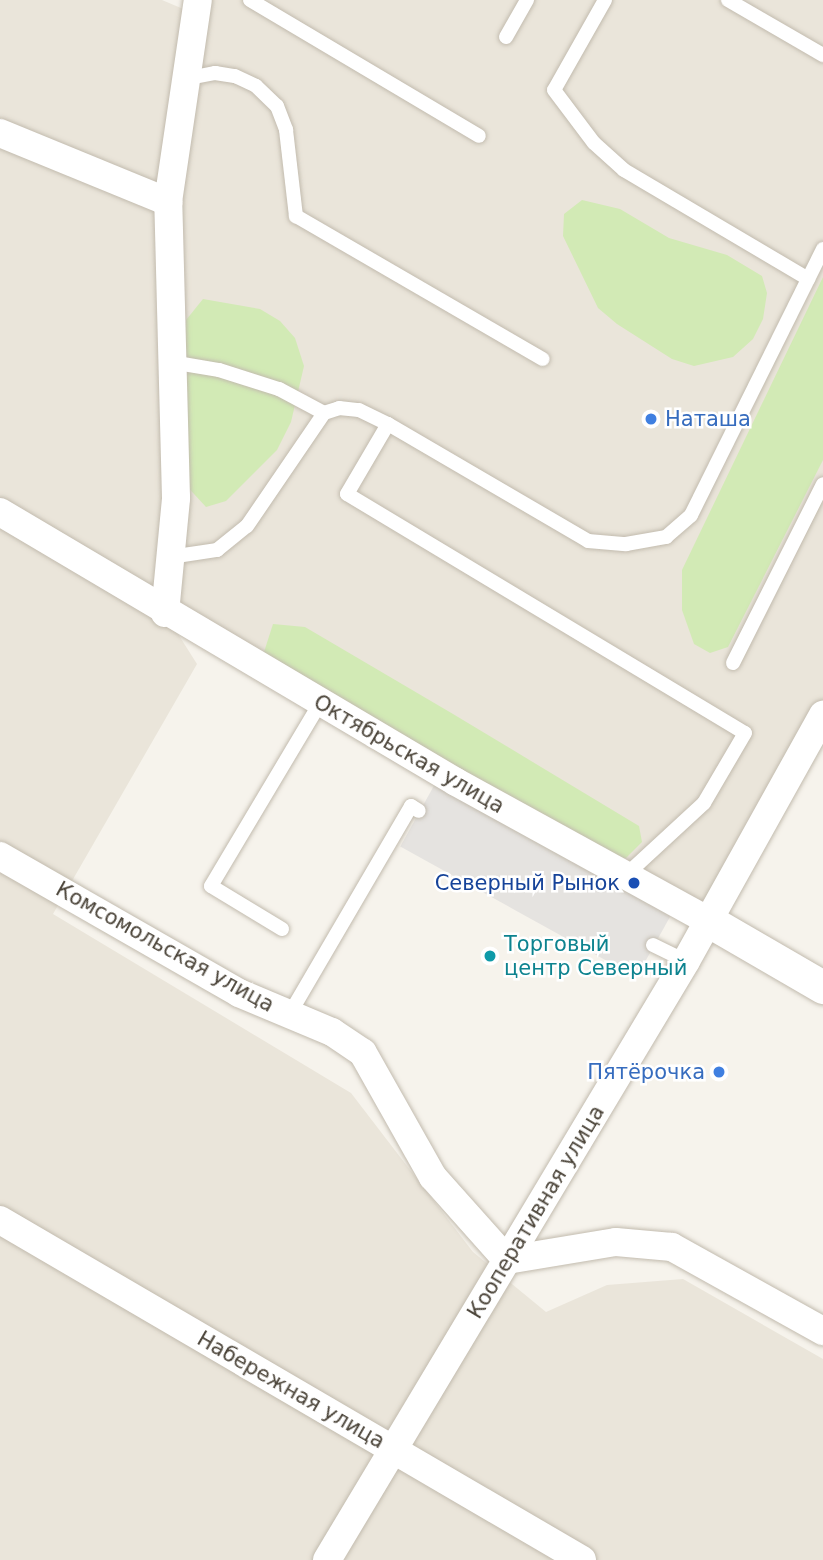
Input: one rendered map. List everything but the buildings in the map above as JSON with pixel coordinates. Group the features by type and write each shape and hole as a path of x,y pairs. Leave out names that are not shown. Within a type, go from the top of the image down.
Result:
{"street":[{"path":"165,613 176,498 168,202 184,79 198,0"},
{"path":"0,133 168,202"},
{"name":"Октябрьская улица","path":"0,512 165,613 320,703 823,987"},
{"name":"Кооперативная улица","path":"327,1560 686,961 823,715"},
{"name":"Комсомольская улица","path":"0,856 239,993 332,1032 363,1053 433,1178 507,1260"},
{"name":"Набережная улица","path":"0,1220 583,1560"},
{"path":"507,1260 616,1242 672,1247 823,1331"}],"lane":[{"path":"250,0 479,136"},
{"path":"506,37 527,0"},
{"path":"606,0 554,90 594,143 624,170 808,279"},
{"path":"728,0 823,55"},
{"path":"184,79 215,73 235,76 256,86 277,106 286,130 296,216 543,359"},
{"path":"170,557 217,550 247,526 324,413 339,408 359,410 388,425 588,541 626,544 666,537 691,514 823,249"},
{"path":"171,362 219,370 278,389 324,413"},
{"path":"388,425 347,494 745,733 704,803 624,877"},
{"path":"733,663 823,484"},
{"path":"282,929 211,886 320,703"},
{"path":"289,1015 411,806 419,811"},
{"path":"653,945 686,961"}],"shaded area":[{"path":"0,0 162,0 195,14 198,0 823,0 823,715 709,921 166,615 197,664 53,914 351,1093 473,1252 546,1312 607,1285 683,1279 823,1359 823,1560 0,1560"},
{"path":"441,773 677,904 636,977 400,846"}],"green space":[{"path":"582,200 620,209 669,238 727,255 762,276 767,293 763,319 753,339 733,357 694,366 672,359 617,324 598,308 563,236 564,214"},
{"path":"823,277 823,460 728,647 710,653 694,644 682,610 682,570"},
{"path":"203,299 260,309 280,321 295,338 304,366 291,422 277,450 226,501 206,507 183,482 181,345 186,320"},
{"path":"273,624 305,627 453,714 639,826 642,842 626,858 610,859 291,675 264,652"}],"place":[{"name":"Наташа","path":"651,419"},
{"name":"Северный Рынок","path":"634,883"},
{"name":"Торговый центр Северный","path":"490,956"},
{"name":"Пятёрочка","path":"719,1072"}]}
